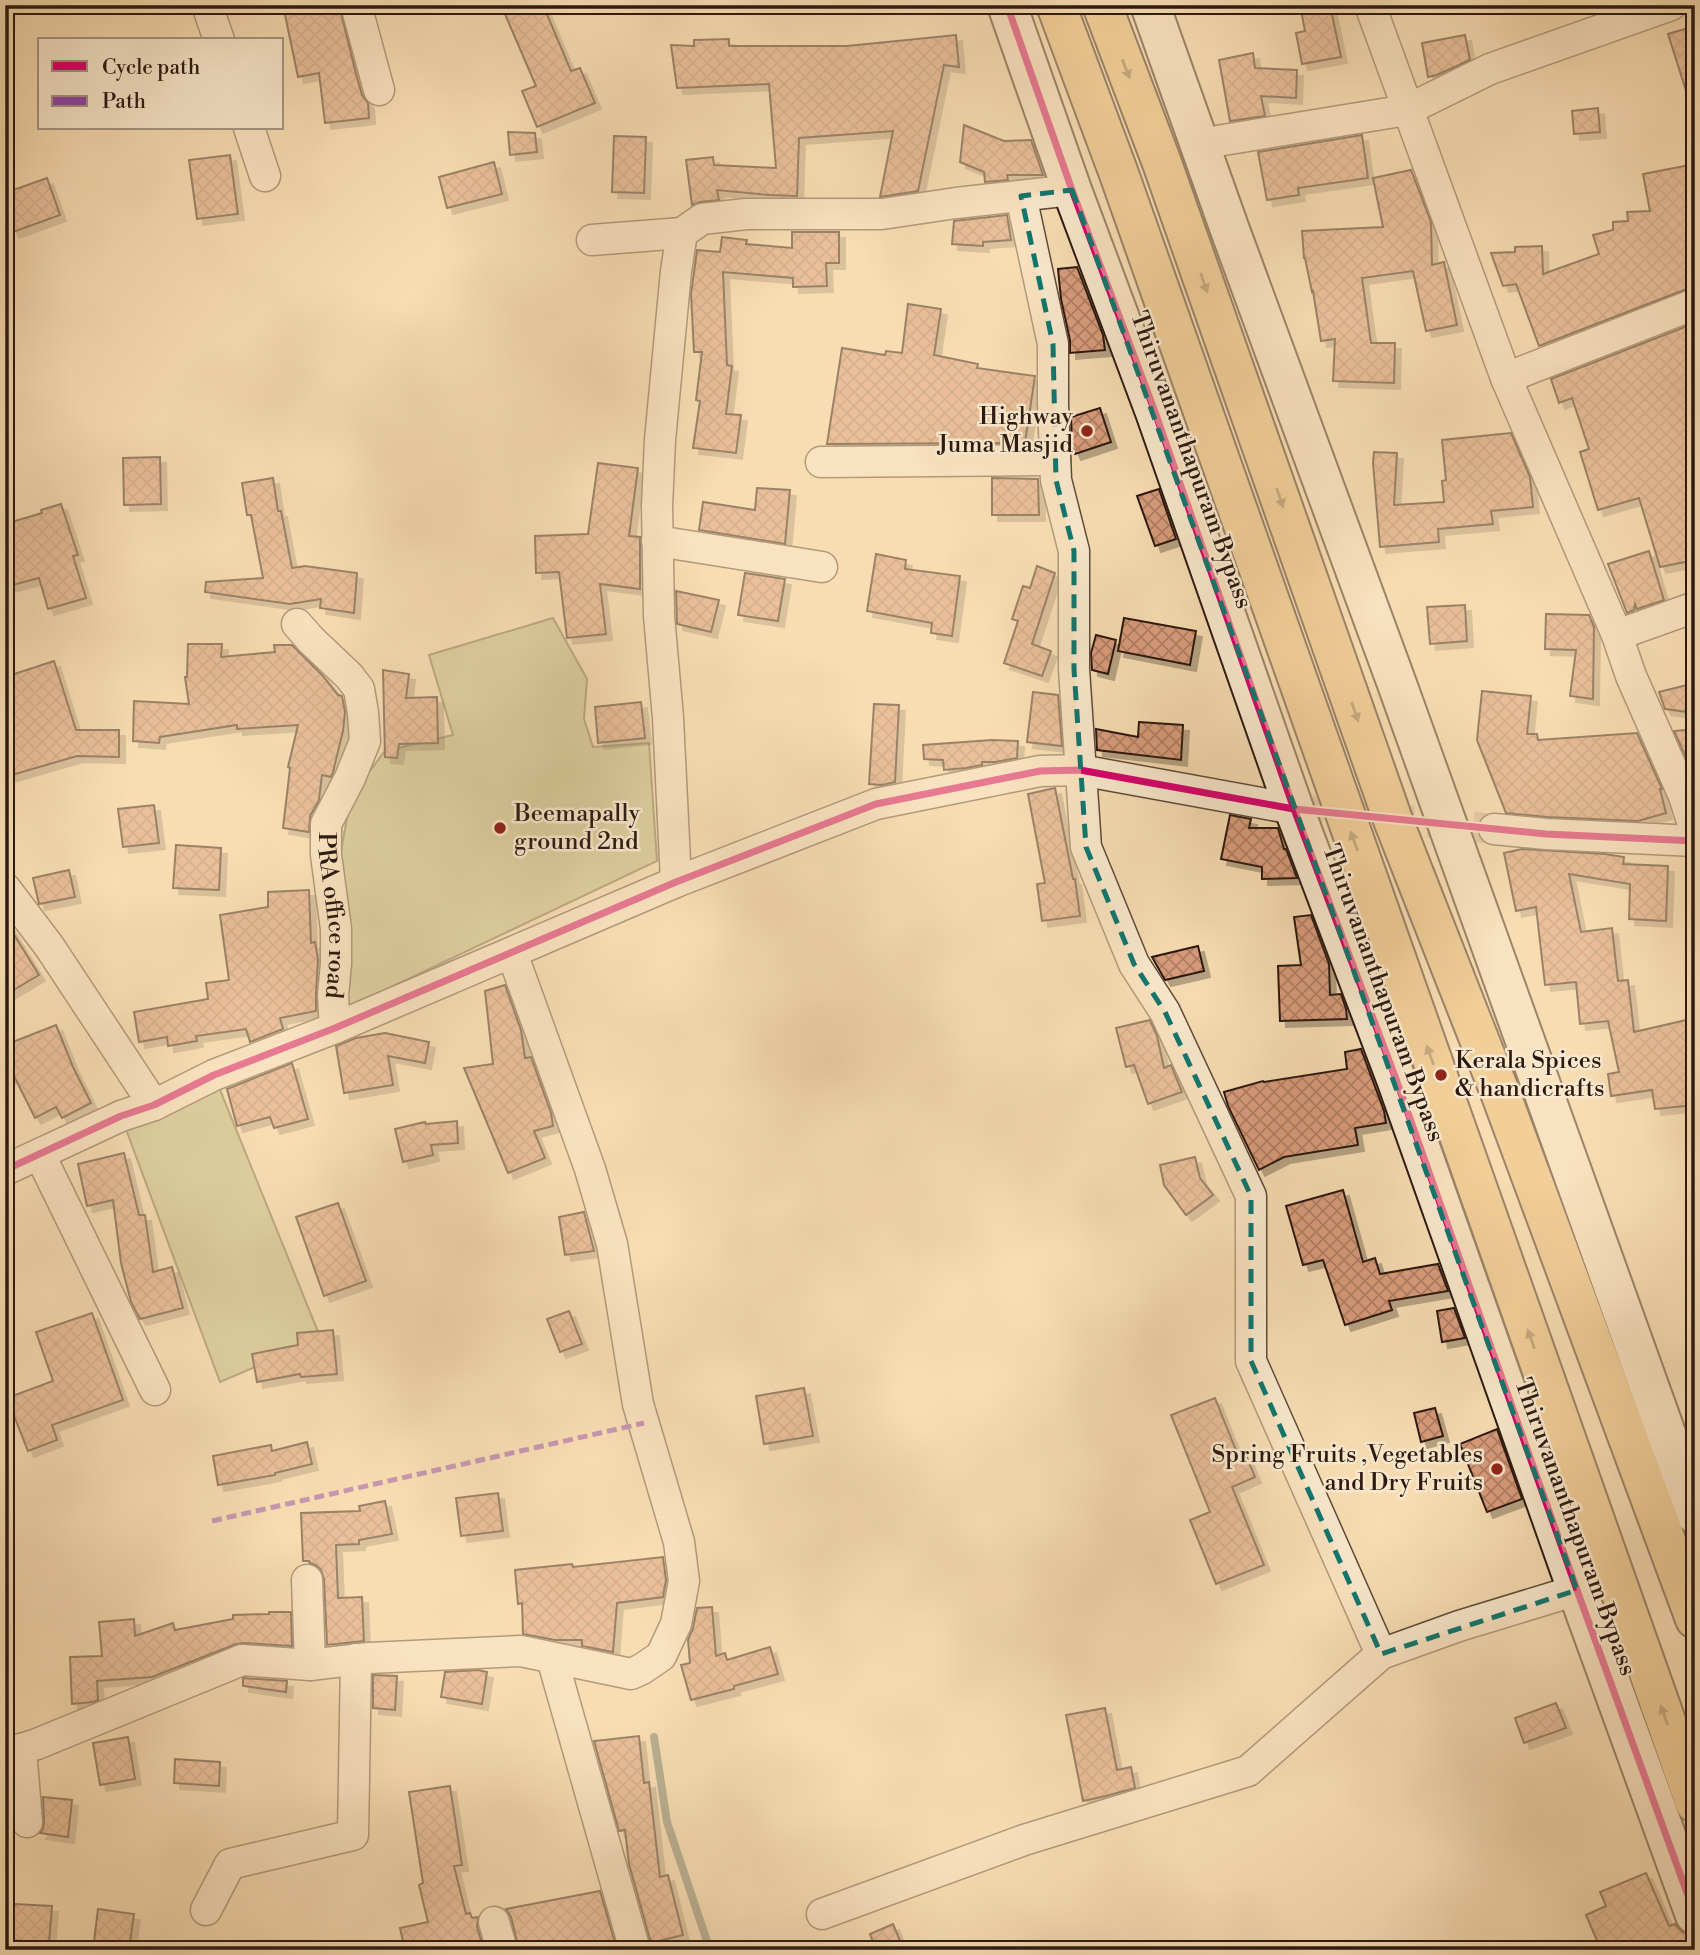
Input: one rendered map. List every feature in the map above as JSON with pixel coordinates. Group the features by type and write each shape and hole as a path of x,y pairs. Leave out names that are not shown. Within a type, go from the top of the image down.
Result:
{"highway":[{"name":"Thiruvananthapuram Bypass","path":"1056,5 1119,174 1695,1803"},
{"path":"1102,5 1162,163 1393,820 1501,1095 1695,1619"}],"street":[{"path":"207,5 218,38"},
{"path":"356,5 379,90"},
{"name":"Thiruvananthapuram Bypass","path":"1007,5 1072,190 1155,412 1294,809 1396,1079 1695,1915"},
{"path":"1150,5 1695,1514"},
{"path":"1370,5 1506,377 1617,635 1631,676 1690,794 1695,831"},
{"path":"1199,144 1408,110 1490,69 1671,5"},
{"path":"250,130 265,176"},
{"path":"592,240 682,233 702,219 747,214 882,214 1072,190"},
{"path":"1021,196 1053,344 1056,480 1074,551 1074,669 1086,848 1134,964 1165,1012 1251,1196 1251,1361 1381,1654"},
{"path":"676,882 659,616 657,506 660,440 682,233"},
{"path":"1506,377 1695,304"},
{"path":"821,462 1055,460"},
{"path":"657,541 822,568"},
{"path":"1617,635 1695,607"},
{"name":"PRA office road","path":"297,624 349,676 359,690 363,713 365,741 351,778 326,824 326,855 335,929 335,1028"},
{"path":"5,1170 214,1075 335,1028 676,882 876,804 1040,771 1080,770 1294,809"},
{"path":"1494,829 1695,841"},
{"path":"5,888 48,946 153,1105"},
{"path":"27,1822 13,1751 242,1660 310,1665 522,1651 631,1674 661,1656 676,1624 684,1581 678,1542 638,1404 612,1244 590,1169 512,953"},
{"path":"40,1156 155,1390"},
{"path":"307,1580 310,1665"},
{"path":"822,1914 1024,1840 1248,1771 1381,1654 1459,1626 1577,1590"},
{"path":"552,1658 635,1950"},
{"path":"206,1910 230,1864 353,1835 356,1660"}],"highlighted area":[{"path":"1072,190 1577,1590 1381,1654 1251,1361 1251,1196 1165,1012 1134,964 1086,847 1074,669 1074,551 1056,480 1053,344 1021,196"}],"green space":[{"name":"Beemapally ground 2nd","path":"553,618 587,679 584,719 593,747 649,743 657,861 345,1009 335,884 351,796 385,751 453,735 429,655"},
{"path":"214,1075 321,1339 220,1382 121,1116"}],"building":[{"path":"283,5 339,5 362,95 368,103 369,118 325,123 319,73 298,77"},
{"path":"501,5 543,5 571,71 580,68 595,103 537,127 522,91 536,86"},
{"path":"1300,5 1330,5 1341,57 1302,64 1296,33 1305,31"},
{"path":"1695,26 1695,102 1690,103 1668,34"},
{"path":"956,35 959,67 944,65 918,191 880,197 893,131 799,138 797,196 717,190 719,200 692,205 686,160 713,157 714,165 776,168 769,84 677,88 671,45 694,46 694,40 729,39 729,46 847,46"},
{"path":"1465,35 1470,60 1428,77 1422,43"},
{"path":"1253,53 1255,68 1297,70 1296,98 1261,96 1265,116 1230,121 1219,60"},
{"path":"1598,108 1600,132 1574,134 1572,111"},
{"path":"964,125 1004,141 1031,140 1043,175 1007,175 1008,180 985,182 984,172 960,162"},
{"path":"508,132 535,133 537,152 510,155"},
{"path":"1362,135 1368,178 1298,188 1299,195 1267,200 1258,152"},
{"path":"614,136 646,137 644,193 612,192"},
{"path":"230,155 238,214 197,219 189,160"},
{"path":"494,162 502,194 447,208 439,177"},
{"path":"1695,164 1695,287 1539,346 1516,284 1503,286 1491,253 1515,252 1515,247 1542,246 1543,274 1599,254 1593,235 1613,230 1613,222 1628,221 1627,212 1650,211 1643,174"},
{"path":"1411,170 1431,222 1432,265 1444,262 1457,325 1426,331 1413,271 1362,278 1371,343 1395,343 1394,383 1333,381 1335,339 1321,341 1313,291 1304,258 1302,231 1383,227 1373,178"},
{"path":"47,178 60,215 13,232 5,210 5,193"},
{"path":"1007,215 1011,240 983,242 983,246 952,244 954,221"},
{"path":"792,232 839,232 839,263 826,263 827,286 793,287 793,278 723,272 727,365 732,366 726,414 741,415 736,453 693,448 700,401 696,400 702,352 694,352 691,294 697,250 720,252 722,237 747,240 746,244 792,248"},
{"path":"1077,267 1103,335 1105,350 1070,353 1058,269"},
{"path":"908,304 941,309 934,355 978,364 977,368 1035,376 1025,443 827,444 842,348 885,355 886,351 902,353"},
{"path":"1695,323 1695,360 1690,362 1691,420 1695,419 1695,530 1690,532 1695,560 1660,567 1639,498 1598,510 1580,452 1589,449 1572,398 1559,403 1551,379"},
{"name":"Highway Juma Masjid","path":"1100,408 1111,442 1075,454 1072,447 1071,417"},
{"path":"1511,433 1530,477 1533,507 1491,511 1493,524 1438,529 1439,542 1380,547 1374,452 1397,453 1394,505 1444,502 1442,481 1446,480 1442,440"},
{"path":"160,457 161,504 124,505 123,458"},
{"path":"598,463 638,468 629,536 640,537 640,589 600,584 606,634 567,638 559,572 536,573 535,536 588,534"},
{"path":"273,478 292,568 305,566 357,573 354,613 320,608 321,599 290,604 205,592 206,582 263,578 242,483"},
{"path":"992,478 1038,479 1039,515 992,515"},
{"path":"757,488 790,490 785,544 699,530 703,502 755,510"},
{"path":"1159,489 1176,539 1155,546 1137,496"},
{"path":"61,504 78,555 73,556 86,598 48,609 39,578 5,587 5,524"},
{"path":"1649,551 1664,600 1637,609 1635,604 1634,610 1627,613 1608,564"},
{"path":"876,554 906,560 905,569 960,576 952,636 931,633 932,623 867,611"},
{"path":"1037,566 1055,573 1032,644 1051,651 1042,676 1004,663 1018,621 1012,619 1023,586 1030,588"},
{"path":"745,573 785,579 778,621 738,615"},
{"path":"676,591 719,600 711,632 677,624"},
{"path":"1465,605 1467,641 1430,644 1427,607"},
{"path":"1546,614 1589,615 1594,627 1593,699 1570,696 1576,650 1545,649"},
{"path":"1124,618 1196,631 1190,665 1118,651"},
{"path":"1096,635 1116,640 1108,674 1092,670 1091,653"},
{"path":"188,644 222,644 221,657 275,652 274,645 292,645 338,695 342,696 345,712 343,731 331,777 322,775 319,800 310,816 309,832 283,828 288,767 298,725 237,729 237,725 160,737 159,743 133,741 134,701 189,704 185,677"},
{"path":"54,661 76,730 119,730 119,757 77,756 5,777 5,677"},
{"path":"383,670 409,674 406,698 437,697 438,743 399,744 397,758 385,757"},
{"path":"1695,683 1695,713 1665,709 1659,692"},
{"path":"1482,691 1531,696 1527,734 1537,734 1538,740 1637,733 1662,789 1666,813 1638,821 1506,813 1477,740"},
{"path":"1033,692 1058,695 1062,746 1027,742"},
{"path":"641,702 645,738 598,743 595,707"},
{"path":"874,704 899,705 895,782 882,785 869,784"},
{"path":"1139,722 1183,725 1181,760 1097,750 1096,729 1138,737"},
{"path":"1695,729 1695,777 1674,731"},
{"path":"1018,741 1017,758 944,770 943,760 924,759 923,745"},
{"path":"1055,788 1075,879 1080,916 1042,921 1037,884 1045,883 1028,794"},
{"path":"154,805 159,843 123,847 118,809"},
{"path":"1230,815 1251,819 1249,828 1278,828 1297,878 1262,879 1262,867 1221,859"},
{"path":"176,845 221,848 219,890 173,888"},
{"path":"1522,849 1605,854 1624,857 1623,864 1668,866 1666,921 1629,919 1630,884 1569,874 1581,932 1612,928 1618,981 1628,980 1634,1032 1695,1018 1695,1105 1655,1109 1652,1090 1611,1096 1608,1074 1619,1072 1608,1021 1580,1024 1576,982 1545,985 1536,907 1516,911 1504,853"},
{"path":"69,870 75,897 39,904 33,878"},
{"path":"309,890 311,943 315,942 318,960 316,1011 280,1018 283,1029 250,1042 246,1029 196,1036 197,1041 168,1046 167,1037 139,1042 134,1012 208,999 206,983 229,980 220,915 268,907 268,892"},
{"path":"1311,915 1329,964 1330,995 1341,994 1347,1019 1280,1021 1278,966 1301,965 1294,917"},
{"path":"5,920 39,975 5,995"},
{"path":"1198,946 1204,971 1165,980 1152,957"},
{"path":"505,985 521,1030 525,1058 531,1057 553,1126 534,1131 545,1158 508,1173 464,1068 493,1064 485,991"},
{"path":"1150,1020 1157,1036 1164,1068 1171,1065 1182,1092 1148,1104 1134,1065 1126,1067 1116,1028"},
{"path":"56,1025 91,1103 62,1118 56,1107 35,1118 14,1076 5,1080 5,1045"},
{"path":"385,1033 429,1042 425,1063 388,1056 393,1085 344,1093 336,1046 356,1038"},
{"path":"1361,1049 1386,1123 1355,1128 1358,1145 1284,1157 1259,1170 1224,1092 1263,1081 1347,1069 1345,1052"},
{"path":"292,1063 308,1119 274,1128 270,1117 237,1126 227,1089"},
{"path":"457,1121 458,1143 431,1145 433,1155 403,1162 395,1129 425,1122"},
{"path":"124,1153 139,1215 145,1215 153,1272 172,1267 183,1308 140,1319 131,1302 121,1263 113,1200 87,1206 78,1164"},
{"path":"1195,1157 1200,1178 1213,1195 1186,1215 1164,1185 1160,1165"},
{"path":"1343,1190 1363,1262 1375,1258 1380,1274 1438,1264 1448,1291 1389,1301 1392,1310 1345,1325 1323,1260 1303,1265 1286,1206"},
{"path":"338,1203 366,1281 324,1296 296,1217"},
{"path":"584,1212 594,1251 565,1255 559,1217"},
{"path":"1454,1308 1465,1338 1442,1342 1437,1311"},
{"path":"569,1311 582,1344 560,1352 547,1319"},
{"path":"92,1313 123,1400 52,1425 57,1440 28,1451 7,1398 53,1381 36,1332"},
{"path":"333,1330 337,1374 301,1377 300,1374 257,1382 252,1354 298,1345 297,1333"},
{"path":"804,1388 813,1436 764,1444 756,1396"},
{"path":"1215,1398 1239,1458 1246,1455 1255,1477 1232,1487 1264,1565 1216,1584 1190,1520 1210,1512 1171,1415"},
{"path":"1435,1408 1443,1436 1421,1442 1414,1413"},
{"name":"Spring Fruits ,Vegetables and Dry Fruits","path":"1497,1429 1522,1499 1487,1512 1460,1444"},
{"path":"307,1442 312,1464 275,1475 218,1485 213,1456 271,1445 272,1451"},
{"path":"498,1493 503,1531 461,1536 456,1498"},
{"path":"385,1501 392,1534 359,1540 359,1544 336,1545 338,1598 362,1597 364,1641 327,1645 324,1579 316,1565 303,1561 301,1513 360,1511 359,1506"},
{"path":"663,1557 666,1580 663,1597 617,1603 613,1652 582,1646 582,1640 555,1640 523,1634 522,1603 518,1604 515,1570"},
{"path":"712,1607 716,1656 725,1653 727,1660 770,1647 778,1674 691,1700 681,1665 690,1663 688,1640 697,1608"},
{"path":"291,1612 292,1646 236,1644 152,1677 97,1681 98,1700 72,1704 70,1657 102,1656 99,1622 134,1619 135,1636 173,1623 175,1630 233,1619 233,1615"},
{"path":"445,1672 487,1672 482,1704 441,1697"},
{"path":"373,1675 397,1676 395,1710 373,1708"},
{"path":"243,1678 287,1681 286,1692 243,1686"},
{"path":"1556,1703 1566,1728 1524,1743 1515,1718"},
{"path":"1105,1708 1117,1770 1131,1767 1135,1788 1083,1801 1066,1715"},
{"path":"639,1736 644,1783 649,1782 660,1877 668,1875 683,1935 651,1943 629,1864 625,1830 619,1831 594,1741"},
{"path":"128,1737 135,1779 100,1785 93,1743"},
{"path":"175,1759 220,1762 219,1786 174,1783"},
{"path":"450,1786 462,1865 454,1866 466,1914 470,1913 472,1918 478,1917 477,1927 484,1950 405,1950 400,1928 428,1922 419,1885 423,1883 409,1792"},
{"path":"43,1797 72,1800 68,1837 40,1833 44,1821"},
{"path":"1646,1873 1669,1926 1675,1924 1682,1932 1695,1936 1695,1950 1601,1950 1586,1915 1606,1906 1600,1892"},
{"path":"600,1891 617,1950 519,1950 511,1917 506,1909"},
{"path":"14,1904 52,1906 49,1943 11,1940"},
{"path":"98,1909 134,1914 129,1950 93,1950"},
{"path":"893,1924 904,1950 876,1950 870,1934"}],"waterway":[{"path":"654,1737 667,1822 710,1950"}],"tunnel":[{"path":"1294,809 1494,829"}],"marked path":[{"path":"212,1521 644,1423"}],"cycle path":[{"path":"1007,5 1072,190 1155,412 1294,809 1396,1079 1695,1915"},
{"path":"5,1170 121,1116 154,1105 214,1075 335,1028 676,882 876,804 1040,771 1080,770 1294,809 1546,834 1695,841"}],"place":[{"name":"Highway Juma Masjid","path":"1087,431"},
{"name":"Beemapally ground 2nd","path":"500,828"},
{"name":"Kerala Spices & handicrafts","path":"1441,1075"},
{"name":"Spring Fruits ,Vegetables and Dry Fruits","path":"1497,1469"}]}
